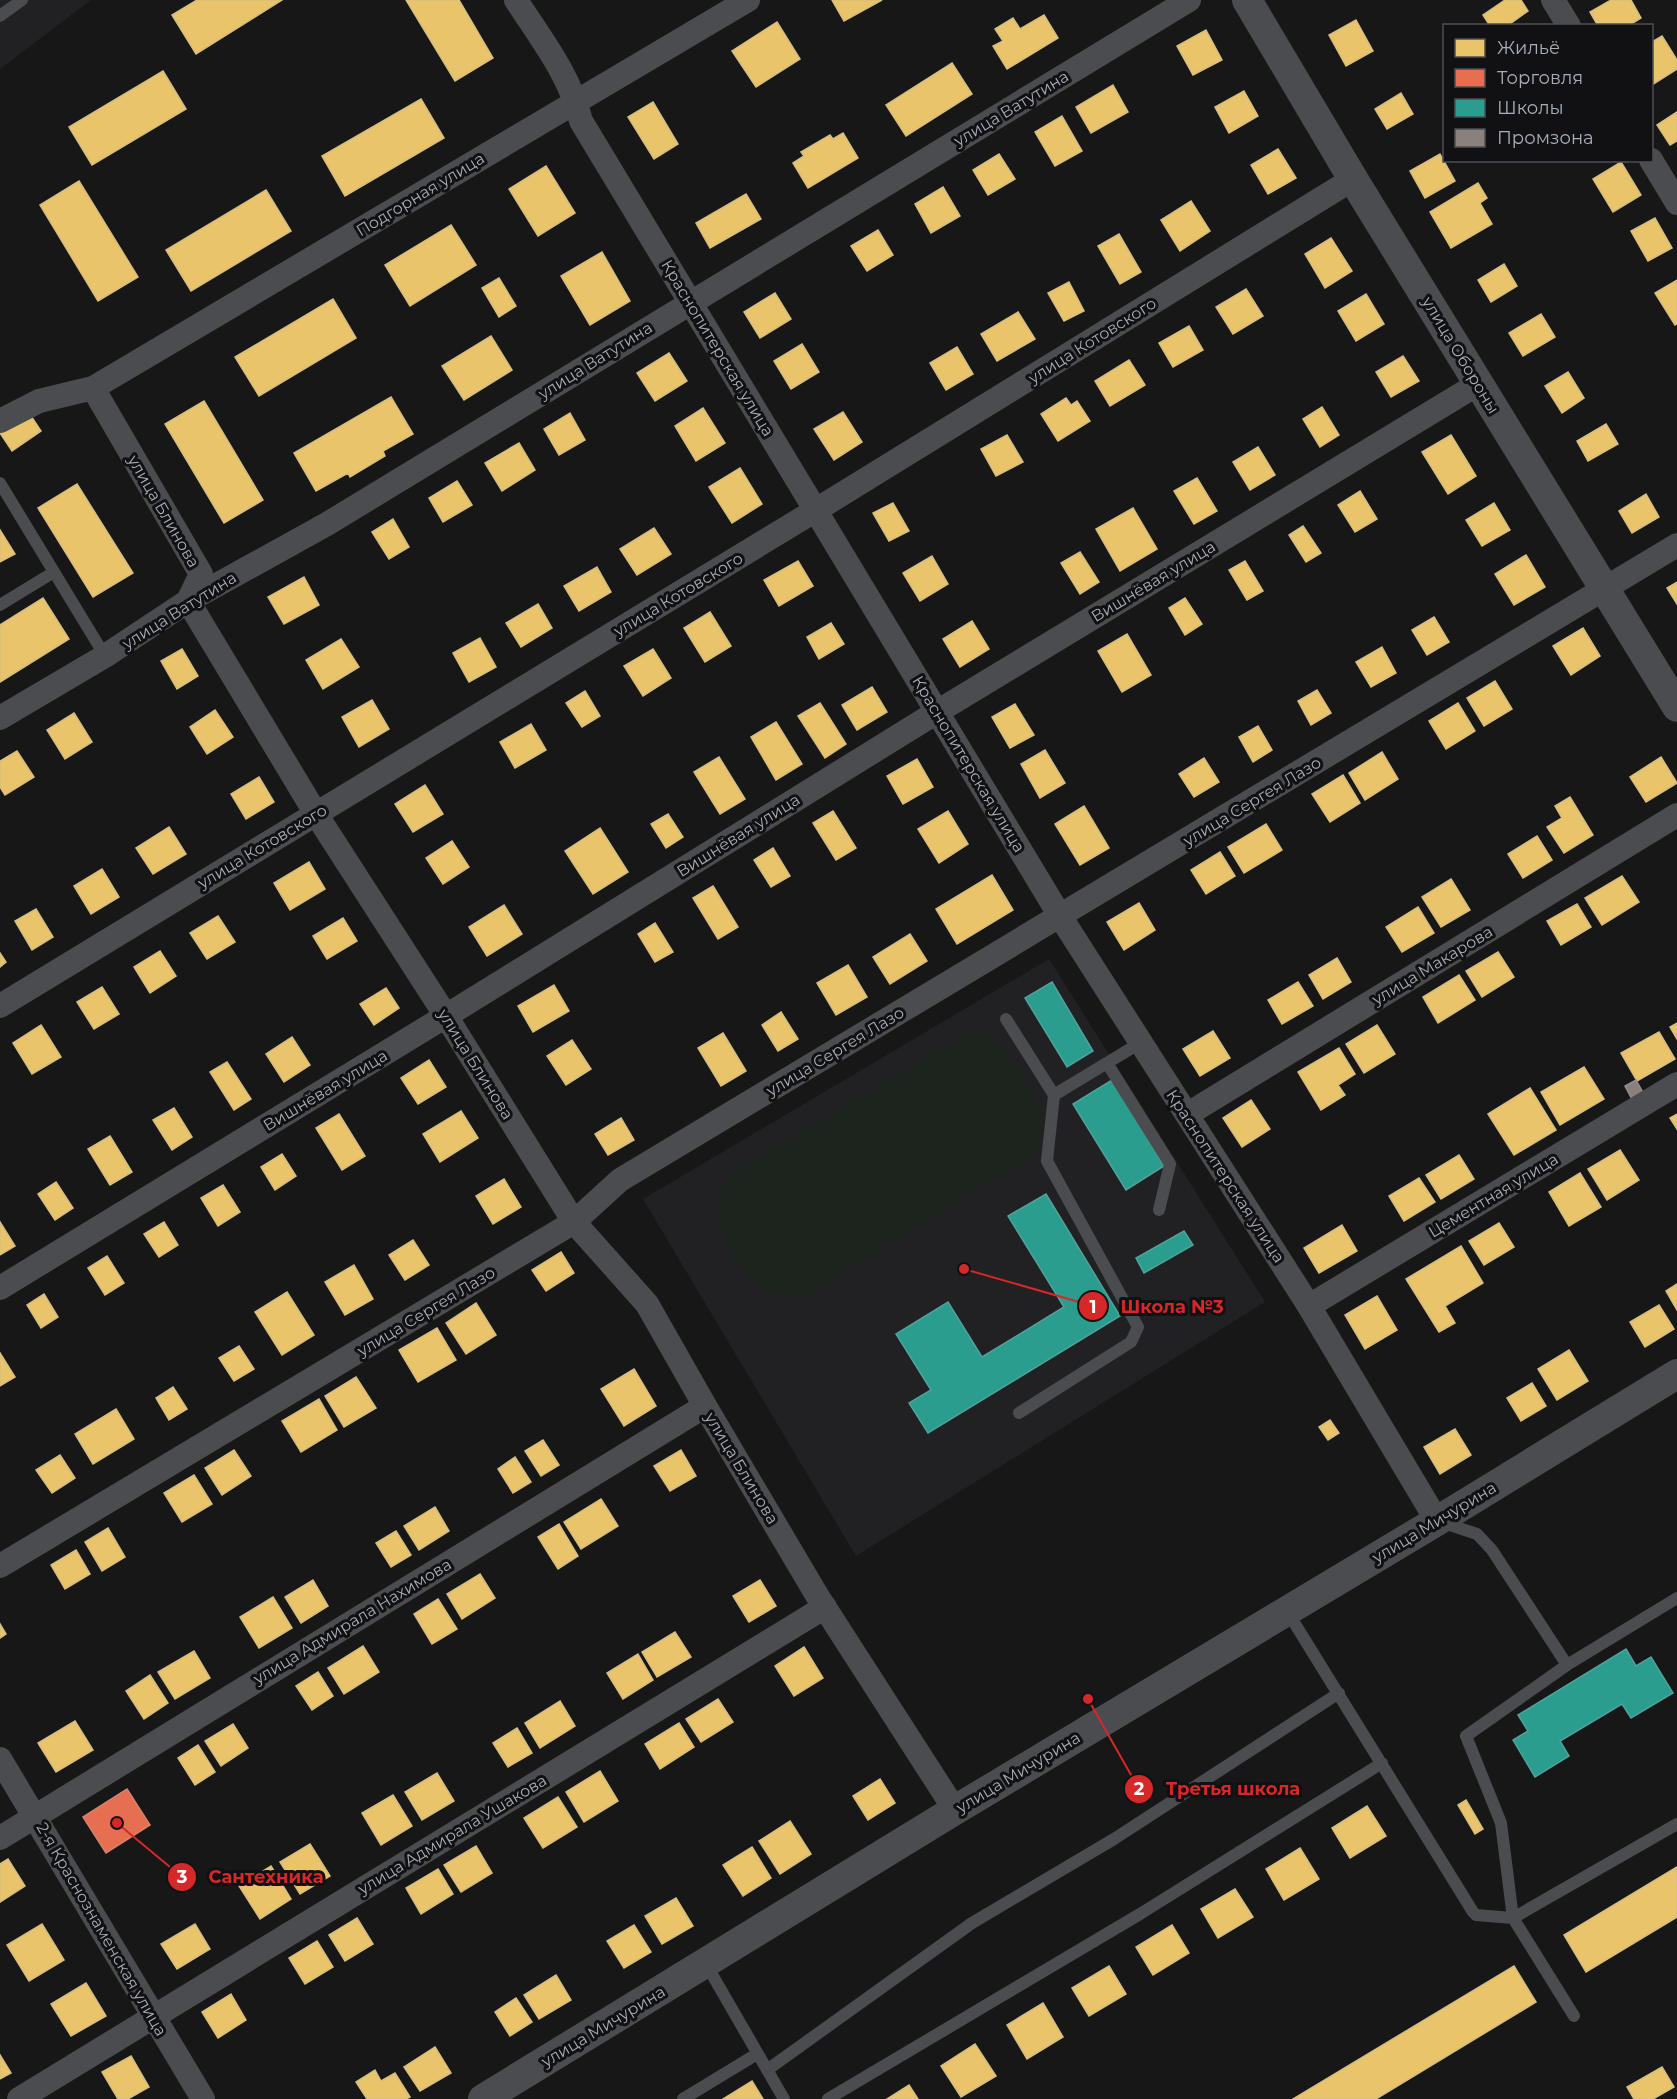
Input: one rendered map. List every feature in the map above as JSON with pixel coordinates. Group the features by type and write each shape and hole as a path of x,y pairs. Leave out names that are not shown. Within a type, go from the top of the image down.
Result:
{"street":[{"name":"Краснопитерская улица","path":"516,0 561,68 576,102 581,121 1060,916 1309,1306 1437,1521"},
{"name":"Подгорная улица","path":"93,388 747,0"},
{"name":"улица Ватутина","path":"0,718 105,656 188,602 327,524 1189,0"},
{"name":"улица Обороны","path":"1247,0 1353,179 1677,707"},
{"path":"1553,0 1568,24"},
{"path":"1652,162 1677,203"},
{"name":"улица Котовского","path":"0,1006 816,510 1353,179"},
{"name":"Вишнёвая улица","path":"0,1288 446,1016 937,712 1478,384"},
{"path":"0,421 39,401 93,388"},
{"name":"улица Блинова","path":"93,388 201,574 188,602 316,814 446,1016 574,1222 647,1304 825,1607 955,1810"},
{"name":"улица Сергея Лазо","path":"0,1566 574,1222 620,1180 1677,545"},
{"name":"улица Макарова","path":"1188,1114 1677,815"},
{"name":"Цементная улица","path":"1309,1306 1677,1084"},
{"name":"улица Мичурина","path":"483,2099 955,1810 1677,1374"},
{"name":"улица Адмирала Нахимова","path":"0,1838 705,1406"},
{"name":"улица Адмирала Ушакова","path":"19,2099 825,1607"},
{"name":"2-я Краснознаменская улица","path":"0,1759 203,2099"}],"lane":[{"path":"0,16 22,0"},
{"path":"0,483 105,656"},
{"path":"0,606 54,572"},
{"path":"1006,1019 1054,1095 1047,1161 1138,1327 1131,1342 1019,1413"},
{"path":"1054,1095 1140,1043"},
{"path":"1107,1063 1170,1164 1159,1210"},
{"path":"1437,1521 1477,1534 1491,1550 1567,1665"},
{"path":"1574,2016 1513,1918 1502,1824 1466,1736 1567,1665 1677,1598"},
{"path":"1287,1611 1476,1915 1513,1918 1677,1824"},
{"path":"767,2070 972,1923 1114,1839 1338,1694"},
{"path":"828,2099 1140,1914 1382,1763"},
{"path":"706,1964 784,2099"},
{"path":"683,2099 757,2054"}],"shaded area":[{"path":"0,0 91,0 0,69"},
{"path":"1049,959 1265,1302 856,1556 643,1199"},
{"path":"983,1033 999,1044 1012,1060 1039,1111 1043,1131 1042,1140 1027,1159 806,1296 788,1295 770,1289 755,1279 731,1251 723,1234 720,1216 721,1194 729,1175 961,1036"}],"building: Жильё":[{"path":"197,0 282,0 196,54 172,15"},
{"path":"406,0 459,0 493,58 455,81"},
{"path":"832,0 882,0 844,21"},
{"path":"1505,0 1521,0 1528,11 1510,24 1489,24 1483,15"},
{"path":"1611,0 1631,0 1641,18 1631,24 1597,24 1590,12"},
{"path":"1044,15 1058,38 1007,69 993,46 1003,41 995,29 1013,18 1020,29"},
{"path":"1356,20 1373,51 1346,66 1329,35"},
{"path":"777,22 800,59 756,87 732,51"},
{"path":"1206,30 1222,60 1193,75 1177,46"},
{"path":"1662,36 1677,60 1677,69 1653,84 1653,41"},
{"path":"952,63 972,94 906,136 886,105"},
{"path":"163,71 186,109 92,165 69,127"},
{"path":"1113,85 1128,112 1091,133 1076,107"},
{"path":"1244,91 1258,116 1229,133 1215,107"},
{"path":"1401,93 1413,114 1387,129 1375,109"},
{"path":"421,99 444,138 345,196 322,156"},
{"path":"653,102 678,144 654,159 628,117"},
{"path":"1677,112 1677,141 1670,145 1657,125"},
{"path":"1062,116 1082,151 1055,166 1035,132"},
{"path":"843,133 858,158 808,188 793,163 804,156 801,152 830,135 833,139"},
{"path":"1278,149 1296,178 1268,194 1251,165"},
{"path":"999,154 1015,179 988,195 973,170"},
{"path":"1440,154 1455,181 1425,198 1410,171"},
{"path":"1621,162 1641,195 1613,212 1593,179"},
{"path":"546,166 575,213 538,236 509,189"},
{"path":"79,181 138,277 98,301 40,205"},
{"path":"1478,183 1487,198 1480,203 1492,224 1451,248 1430,212"},
{"path":"943,187 960,216 931,233 915,204"},
{"path":"266,190 291,231 191,291 166,250"},
{"path":"746,194 761,219 710,248 696,223"},
{"path":"1191,201 1210,231 1180,251 1161,220"},
{"path":"1655,218 1672,248 1648,261 1631,231"},
{"path":"451,225 476,265 410,306 385,265"},
{"path":"878,230 893,255 867,271 851,246"},
{"path":"1119,234 1141,272 1120,284 1098,246"},
{"path":"1331,238 1352,271 1325,288 1305,254"},
{"path":"602,252 630,301 590,325 561,276"},
{"path":"1504,264 1517,286 1491,302 1478,280"},
{"path":"499,278 516,306 499,317 482,288"},
{"path":"1677,280 1677,324 1675,325 1655,293"},
{"path":"1069,282 1084,311 1064,321 1048,293"},
{"path":"1246,289 1263,316 1233,334 1216,307"},
{"path":"775,293 791,319 760,338 744,312"},
{"path":"1366,294 1384,324 1356,341 1338,311"},
{"path":"333,299 356,338 259,396 235,357"},
{"path":"1018,312 1035,339 997,361 981,334"},
{"path":"1541,314 1555,337 1523,356 1509,333"},
{"path":"1189,326 1203,350 1173,367 1159,343"},
{"path":"491,336 512,370 464,400 442,366"},
{"path":"802,344 819,372 791,389 774,361"},
{"path":"957,347 973,374 946,390 930,363"},
{"path":"669,353 687,381 655,401 637,373"},
{"path":"1403,356 1419,381 1391,397 1376,372"},
{"path":"1129,360 1145,385 1110,406 1095,381"},
{"path":"1568,372 1584,398 1562,413 1545,386"},
{"path":"391,397 413,434 383,451 385,456 350,477 348,473 316,491 294,453"},
{"path":"1066,398 1071,405 1077,401 1090,421 1058,441 1041,414"},
{"path":"204,401 263,500 224,523 165,424"},
{"path":"1322,407 1339,435 1320,447 1303,419"},
{"path":"703,408 725,443 696,461 675,426"},
{"path":"843,412 862,442 834,460 814,429"},
{"path":"29,413 41,431 12,451 0,433"},
{"path":"570,413 585,440 559,455 544,429"},
{"path":"1606,424 1618,444 1588,461 1577,441"},
{"path":"1007,435 1023,462 996,476 981,449"},
{"path":"1451,435 1476,476 1448,494 1422,452"},
{"path":"519,443 535,470 502,491 485,463"},
{"path":"1258,447 1275,475 1250,490 1233,462"},
{"path":"740,468 762,504 732,523 709,487"},
{"path":"1197,478 1217,511 1194,524 1174,491"},
{"path":"457,481 472,505 443,522 429,498"},
{"path":"77,484 133,573 93,597 38,508"},
{"path":"1360,491 1377,519 1355,532 1338,505"},
{"path":"1646,494 1659,517 1632,533 1619,511"},
{"path":"893,503 909,531 889,541 873,513"},
{"path":"1494,503 1510,530 1482,546 1466,520"},
{"path":"1133,508 1157,549 1120,571 1096,529"},
{"path":"393,519 409,547 389,559 372,532"},
{"path":"1303,526 1321,553 1306,562 1289,535"},
{"path":"654,528 671,554 637,575 620,549"},
{"path":"0,530 15,554 0,562"},
{"path":"1080,552 1099,582 1080,594 1061,563"},
{"path":"1526,555 1545,587 1514,605 1495,574"},
{"path":"932,556 948,584 920,601 903,573"},
{"path":"798,561 813,586 779,606 764,580"},
{"path":"1245,561 1263,591 1247,600 1229,570"},
{"path":"597,567 611,592 579,611 564,586"},
{"path":"304,577 319,605 284,624 268,597"},
{"path":"1677,582 1677,604 1667,588"},
{"path":"43,598 69,639 0,682 0,625"},
{"path":"1185,598 1202,624 1185,635 1169,608"},
{"path":"538,604 552,628 521,647 506,623"},
{"path":"710,612 731,646 705,662 684,628"},
{"path":"1434,617 1449,642 1427,655 1412,630"},
{"path":"972,621 989,649 960,667 943,639"},
{"path":"831,623 844,644 819,659 807,637"},
{"path":"1583,628 1600,656 1571,675 1553,646"},
{"path":"1127,634 1151,675 1122,692 1098,651"},
{"path":"480,638 496,667 469,682 453,653"},
{"path":"341,639 359,667 323,689 306,660"},
{"path":"1382,647 1396,673 1371,687 1356,662"},
{"path":"182,649 198,676 177,689 161,661"},
{"path":"653,649 671,678 643,696 624,666"},
{"path":"1495,681 1512,709 1484,726 1467,698"},
{"path":"872,687 887,712 857,730 842,705"},
{"path":"1317,690 1331,713 1311,725 1298,701"},
{"path":"585,691 600,716 582,727 566,703"},
{"path":"372,700 389,729 359,747 342,717"},
{"path":"820,703 846,744 825,758 798,716"},
{"path":"1458,703 1475,731 1446,749 1429,721"},
{"path":"1015,704 1034,735 1010,748 992,717"},
{"path":"215,710 233,737 207,754 190,727"},
{"path":"74,713 92,742 65,759 47,730"},
{"path":"776,722 802,764 776,780 751,737"},
{"path":"531,724 546,750 515,768 500,742"},
{"path":"1258,726 1272,750 1253,762 1239,737"},
{"path":"1045,750 1065,783 1040,798 1021,764"},
{"path":"17,751 34,777 5,795 0,787 0,761"},
{"path":"1382,752 1398,779 1365,800 1349,773"},
{"path":"719,757 745,799 720,814 694,772"},
{"path":"1661,757 1677,783 1646,802 1630,777"},
{"path":"1204,758 1219,782 1194,797 1179,774"},
{"path":"917,759 933,787 903,804 887,776"},
{"path":"1343,775 1360,803 1330,822 1312,794"},
{"path":"259,777 274,802 246,819 231,794"},
{"path":"425,785 443,814 413,832 395,804"},
{"path":"1570,797 1593,835 1564,853 1547,827 1562,818 1555,806"},
{"path":"1084,806 1109,848 1080,865 1055,824"},
{"path":"833,811 856,848 836,860 813,823"},
{"path":"948,811 968,844 939,863 918,829"},
{"path":"668,814 683,837 666,848 651,824"},
{"path":"1266,824 1282,850 1244,873 1228,847"},
{"path":"169,827 186,854 153,874 136,848"},
{"path":"600,828 628,872 593,894 565,851"},
{"path":"1537,836 1552,860 1523,878 1508,854"},
{"path":"452,841 469,867 443,884 426,858"},
{"path":"773,848 790,876 771,887 754,860"},
{"path":"1220,852 1235,876 1206,894 1191,870"},
{"path":"309,862 325,889 290,910 274,883"},
{"path":"102,869 119,897 91,914 74,886"},
{"path":"992,875 1013,910 957,944 936,909"},
{"path":"1622,876 1639,902 1602,925 1585,898"},
{"path":"1451,879 1470,910 1441,927 1422,897"},
{"path":"713,886 738,927 718,939 693,898"},
{"path":"1139,903 1155,930 1124,950 1107,922"},
{"path":"1577,904 1591,927 1561,945 1547,921"},
{"path":"504,905 522,934 487,956 469,927"},
{"path":"1418,907 1434,933 1402,952 1386,927"},
{"path":"36,909 53,937 32,950 15,921"},
{"path":"218,916 235,942 207,959 190,933"},
{"path":"343,918 357,941 327,959 313,936"},
{"path":"655,923 673,952 655,962 638,934"},
{"path":"910,934 927,961 890,984 873,957"},
{"path":"160,951 176,976 150,993 134,967"},
{"path":"1498,952 1514,977 1482,997 1466,971"},
{"path":"0,953 6,962 0,967"},
{"path":"1337,958 1351,982 1323,999 1309,975"},
{"path":"848,965 867,997 836,1015 817,983"},
{"path":"1459,975 1475,1000 1438,1023 1423,997"},
{"path":"1298,982 1313,1006 1282,1024 1268,1000"},
{"path":"554,985 569,1011 533,1032 518,1006"},
{"path":"102,987 119,1014 94,1029 77,1002"},
{"path":"386,988 399,1008 374,1025 360,1004"},
{"path":"781,1012 798,1039 778,1051 762,1025"},
{"path":"1677,1023 1677,1039 1670,1027"},
{"path":"41,1025 61,1057 32,1074 13,1043"},
{"path":"1377,1025 1395,1054 1364,1073 1346,1044"},
{"path":"1213,1031 1230,1058 1200,1076 1183,1049"},
{"path":"1659,1032 1675,1059 1637,1081 1621,1053"},
{"path":"723,1033 746,1071 721,1086 698,1048"},
{"path":"292,1037 310,1065 284,1082 266,1054"},
{"path":"572,1040 591,1069 566,1085 547,1056"},
{"path":"1339,1048 1355,1074 1338,1085 1345,1095 1321,1110 1298,1072"},
{"path":"429,1060 446,1087 418,1104 401,1078"},
{"path":"227,1062 251,1099 234,1110 210,1072"},
{"path":"1584,1067 1604,1099 1560,1125 1541,1092"},
{"path":"1530,1088 1556,1130 1514,1155 1488,1114"},
{"path":"1251,1100 1270,1129 1242,1147 1223,1118"},
{"path":"174,1108 192,1137 172,1150 153,1120"},
{"path":"461,1111 478,1138 440,1162 423,1134"},
{"path":"339,1114 365,1156 342,1170 316,1128"},
{"path":"1677,1114 1677,1129 1670,1118"},
{"path":"621,1118 634,1140 608,1155 595,1134"},
{"path":"110,1136 132,1172 110,1185 88,1149"},
{"path":"1620,1150 1639,1180 1607,1200 1588,1169"},
{"path":"282,1154 296,1176 275,1190 261,1167"},
{"path":"1459,1155 1474,1179 1441,1199 1426,1175"},
{"path":"1580,1173 1601,1207 1569,1226 1549,1192"},
{"path":"1419,1178 1435,1202 1404,1221 1389,1196"},
{"path":"504,1179 521,1207 493,1224 476,1196"},
{"path":"56,1182 73,1208 55,1220 38,1194"},
{"path":"223,1185 240,1212 218,1226 201,1198"},
{"path":"0,1222 15,1246 0,1255"},
{"path":"164,1222 178,1245 159,1257 144,1234"},
{"path":"1499,1223 1514,1247 1484,1265 1469,1241"},
{"path":"1342,1225 1357,1251 1319,1273 1304,1248"},
{"path":"413,1240 429,1265 405,1280 389,1255"},
{"path":"1461,1246 1483,1283 1445,1306 1455,1323 1439,1332 1406,1279"},
{"path":"561,1252 574,1273 546,1291 532,1270"},
{"path":"107,1256 124,1283 105,1295 88,1268"},
{"path":"354,1265 373,1299 345,1315 325,1282"},
{"path":"1677,1284 1677,1310 1666,1291"},
{"path":"287,1292 314,1335 282,1355 255,1312"},
{"path":"44,1294 58,1317 41,1328 27,1305"},
{"path":"1377,1296 1397,1330 1365,1349 1345,1315"},
{"path":"476,1303 496,1335 466,1354 446,1323"},
{"path":"1659,1305 1674,1329 1645,1347 1630,1322"},
{"path":"437,1328 456,1360 418,1382 399,1350"},
{"path":"239,1346 254,1369 234,1381 219,1358"},
{"path":"1569,1350 1588,1381 1557,1400 1538,1369"},
{"path":"0,1353 15,1377 0,1386"},
{"path":"634,1369 656,1406 624,1426 601,1389"},
{"path":"356,1377 376,1408 344,1427 325,1396"},
{"path":"1532,1383 1546,1406 1521,1421 1507,1398"},
{"path":"173,1387 187,1409 169,1420 156,1398"},
{"path":"319,1399 337,1430 301,1452 282,1421"},
{"path":"116,1409 134,1439 93,1464 75,1434"},
{"path":"1330,1420 1339,1433 1328,1440 1319,1427"},
{"path":"1455,1429 1471,1455 1440,1474 1424,1447"},
{"path":"543,1440 559,1465 541,1476 525,1451"},
{"path":"234,1450 251,1476 222,1495 205,1468"},
{"path":"681,1450 696,1476 670,1491 654,1466"},
{"path":"60,1455 75,1478 52,1493 36,1470"},
{"path":"515,1457 531,1482 513,1493 498,1469"},
{"path":"194,1475 212,1504 182,1522 164,1493"},
{"path":"601,1499 618,1526 581,1549 564,1522"},
{"path":"435,1507 449,1531 419,1550 404,1526"},
{"path":"559,1524 578,1556 558,1569 538,1537"},
{"path":"108,1528 125,1557 102,1571 85,1542"},
{"path":"396,1531 411,1555 391,1567 376,1543"},
{"path":"76,1550 90,1574 65,1589 51,1565"},
{"path":"480,1574 495,1598 462,1619 447,1594"},
{"path":"313,1580 328,1606 301,1623 285,1597"},
{"path":"760,1580 776,1606 749,1622 733,1596"},
{"path":"273,1597 292,1628 259,1648 240,1617"},
{"path":"438,1599 457,1629 432,1644 414,1614"},
{"path":"0,1624 6,1634 0,1638"},
{"path":"675,1632 691,1657 657,1677 642,1652"},
{"path":"363,1646 379,1672 344,1694 328,1668"},
{"path":"804,1647 823,1678 794,1696 775,1666"},
{"path":"194,1651 210,1678 175,1699 158,1672"},
{"path":"638,1654 653,1680 623,1699 607,1673"},
{"path":"318,1672 333,1696 312,1710 296,1686"},
{"path":"150,1675 168,1703 144,1719 126,1691"},
{"path":"718,1699 733,1722 701,1742 686,1719"},
{"path":"560,1701 575,1726 540,1748 525,1723"},
{"path":"75,1721 93,1750 56,1772 38,1743"},
{"path":"679,1723 694,1747 660,1769 645,1744"},
{"path":"233,1724 248,1748 221,1766 205,1741"},
{"path":"517,1728 532,1753 508,1767 493,1743"},
{"path":"198,1745 215,1772 195,1785 178,1758"},
{"path":"600,1771 618,1801 584,1822 566,1792"},
{"path":"437,1773 454,1801 422,1820 405,1792"},
{"path":"880,1779 895,1803 868,1820 853,1796"},
{"path":"393,1795 412,1826 381,1845 362,1813"},
{"path":"558,1797 577,1827 543,1848 524,1818"},
{"path":"1466,1800 1483,1829 1475,1834 1458,1805"},
{"path":"1367,1806 1386,1836 1350,1858 1332,1828"},
{"path":"790,1821 811,1854 780,1874 759,1841"},
{"path":"310,1844 330,1876 300,1894 280,1862"},
{"path":"476,1846 492,1873 461,1892 444,1865"},
{"path":"752,1847 771,1878 743,1896 723,1865"},
{"path":"1300,1848 1319,1879 1284,1900 1266,1869"},
{"path":"8,1859 25,1886 0,1902 0,1864"},
{"path":"271,1866 291,1899 260,1919 239,1886"},
{"path":"1677,1867 1677,1917 1586,1972 1564,1935"},
{"path":"438,1869 453,1894 421,1914 406,1888"},
{"path":"1235,1889 1253,1917 1218,1938 1201,1909"},
{"path":"676,1898 693,1926 662,1944 645,1916"},
{"path":"357,1918 373,1944 345,1961 329,1935"},
{"path":"42,1924 64,1960 29,1981 7,1945"},
{"path":"195,1924 210,1949 177,1969 161,1944"},
{"path":"634,1925 651,1952 624,1968 607,1941"},
{"path":"1172,1925 1189,1953 1153,1975 1136,1947"},
{"path":"317,1941 333,1967 305,1984 289,1958"},
{"path":"1109,1966 1126,1994 1089,2016 1072,1988"},
{"path":"1514,1966 1536,2002 1376,2099 1293,2099"},
{"path":"556,1975 571,2000 539,2019 524,1995"},
{"path":"86,1983 106,2016 71,2036 51,2004"},
{"path":"231,1994 246,2020 218,2038 202,2012"},
{"path":"516,1998 532,2022 510,2036 495,2012"},
{"path":"1043,2003 1063,2037 1027,2059 1007,2025"},
{"path":"975,2044 996,2076 961,2097 941,2066"},
{"path":"435,2047 451,2073 420,2091 404,2067"},
{"path":"0,2055 11,2073 0,2079"},
{"path":"131,2056 149,2087 128,2099 118,2099 102,2072"},
{"path":"1662,2067 1674,2087 1653,2099 1634,2099 1627,2087"},
{"path":"375,2070 381,2081 395,2073 410,2097 406,2099 367,2099 356,2082"},
{"path":"752,2081 763,2099 723,2099"},
{"path":"909,2085 918,2099 887,2099"}],"building: Торговля":[{"path":"127,1789 150,1825 106,1853 83,1817"}],"building: Школы":[{"path":"1052,982 1093,1051 1067,1067 1025,998"},
{"path":"1112,1080 1164,1166 1126,1190 1073,1104"},
{"path":"1046,1194 1120,1316 928,1433 909,1403 931,1390 896,1334 948,1302 982,1357 1064,1307 1008,1216"},
{"path":"1184,1231 1193,1245 1144,1273 1136,1258"},
{"path":"1626,1649 1636,1666 1651,1657 1673,1693 1631,1718 1622,1704 1560,1741 1569,1756 1535,1777 1513,1740 1528,1731 1518,1715"}],"building: Промзона":[{"path":"1636,1080 1645,1096 1634,1103 1625,1086"}],"place":[{"name":"Школа №3","path":"964,1269"},
{"name":"Третья школа","path":"1088,1699"},
{"name":"Сантехника","path":"117,1823"}]}
